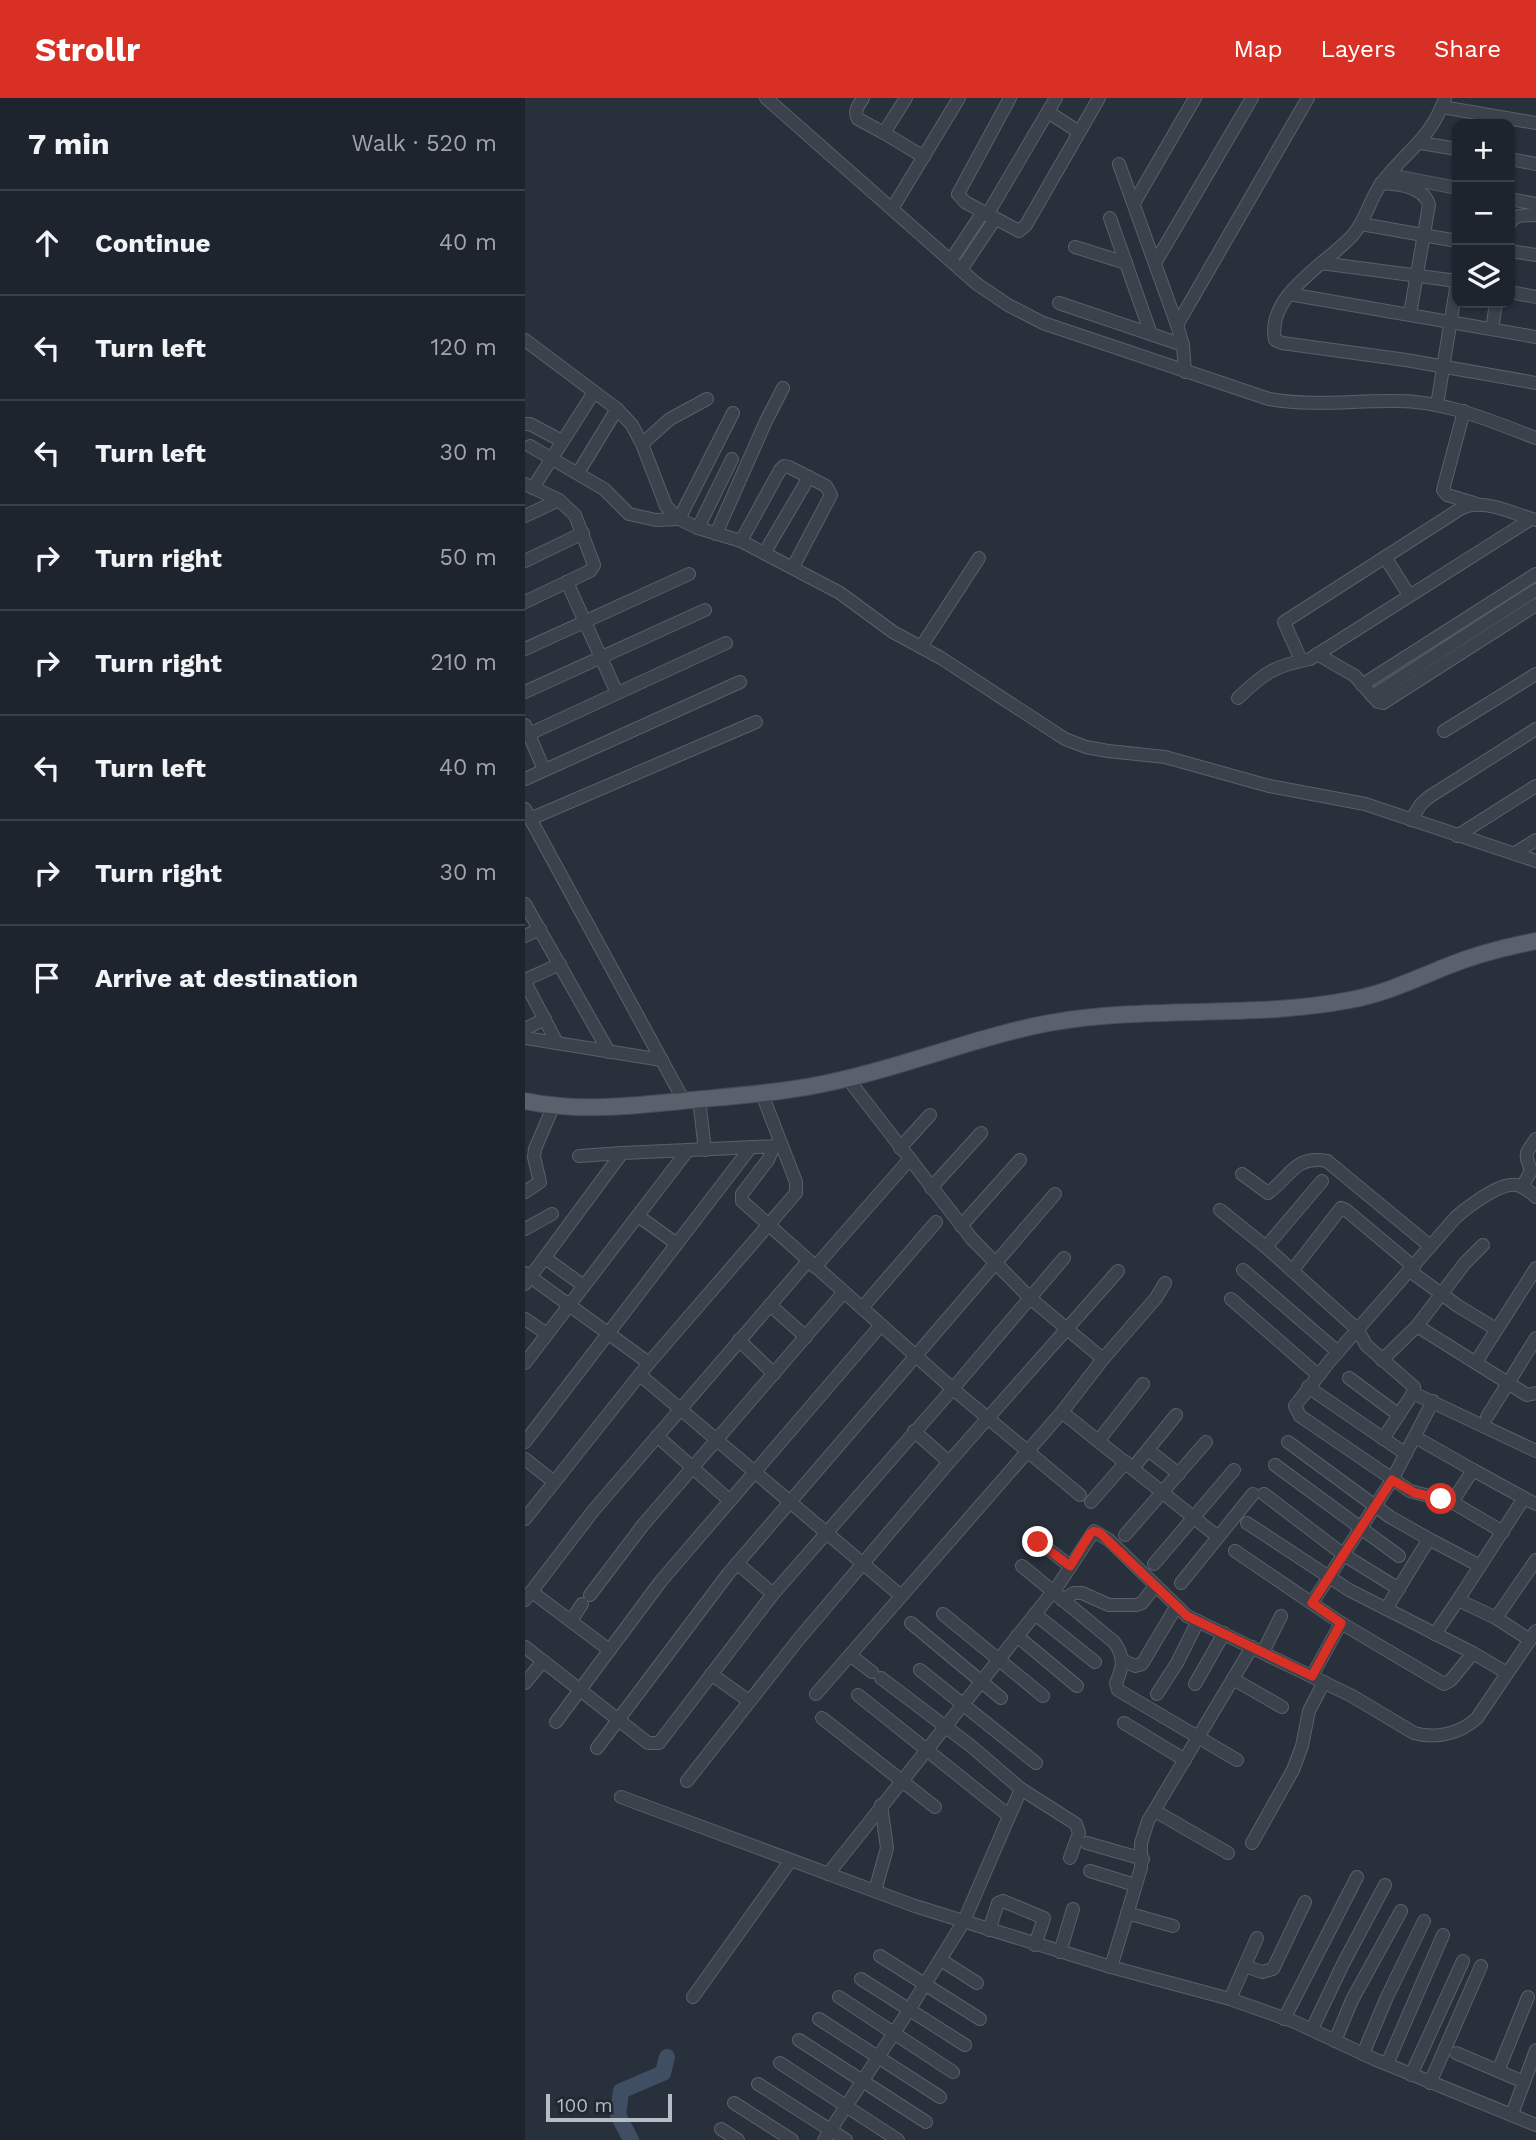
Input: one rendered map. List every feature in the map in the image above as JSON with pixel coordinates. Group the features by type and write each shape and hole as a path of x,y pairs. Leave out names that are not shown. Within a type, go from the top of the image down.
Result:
{"main road":[{"path":"525,1101 553,1107 602,1109 762,1094 848,1079 994,1035 1075,1019 1348,1001 1378,994 1479,955 1536,942"}],"street":[{"path":"766,98 961,270 1008,305 1044,323 1269,399 1297,404 1398,400 1437,405 1464,411 1536,438"},
{"path":"863,98 856,110 858,119 924,157"},
{"path":"884,133 906,98"},
{"path":"892,209 959,98"},
{"path":"1010,98 959,190 960,198 1015,230 1022,230 1099,98"},
{"path":"961,270 988,215 1056,98"},
{"path":"1134,203 1195,98"},
{"path":"1155,262 1252,98"},
{"path":"1177,325 1308,98"},
{"path":"1536,123 1443,102 1433,126 1386,179 1361,224 1289,294 1275,317 1275,340 1282,343 1536,383"},
{"path":"1048,112 1079,132"},
{"path":"1420,143 1452,148"},
{"path":"1515,160 1536,164"},
{"path":"1119,163 1177,325 1183,345 1185,372"},
{"path":"1386,179 1452,187"},
{"path":"1386,179 1414,189 1427,197 1429,205 1410,314"},
{"path":"1515,200 1536,204"},
{"path":"950,260 988,215"},
{"path":"1515,217 1536,215"},
{"path":"1110,218 1151,334"},
{"path":"1361,224 1452,240"},
{"path":"1075,247 1126,263"},
{"path":"1515,252 1536,255"},
{"path":"1321,263 1452,280"},
{"path":"1515,293 1536,297"},
{"path":"1289,294 1536,337"},
{"path":"1059,303 1183,345"},
{"path":"1437,405 1453,308"},
{"path":"1492,329 1495,308"},
{"path":"526,344 594,392 632,425 666,506 679,519 698,528 741,541 793,566 840,593 893,632 991,690 1065,739 1108,751 1165,757 1269,786 1365,804 1536,861"},
{"path":"716,534 783,388"},
{"path":"525,602 590,571 594,565 575,515 559,500 529,486 552,458 594,392"},
{"path":"642,444 670,419 707,399"},
{"path":"577,473 617,410"},
{"path":"1464,411 1443,490 1447,495 1533,519"},
{"path":"679,519 733,413"},
{"path":"525,424 562,440"},
{"path":"530,446 604,489 629,514 656,520 679,519"},
{"path":"698,528 732,459"},
{"path":"741,541 784,466 809,477 826,486 831,495 793,566"},
{"path":"765,552 809,477"},
{"path":"525,516 559,500"},
{"path":"1301,660 1284,622 1460,509 1474,503"},
{"path":"1238,698 1267,672 1310,659 1533,519"},
{"path":"525,561 583,533"},
{"path":"1385,557 1409,595"},
{"path":"921,647 979,558"},
{"path":"525,649 689,573"},
{"path":"1362,685 1536,574"},
{"path":"566,582 617,693"},
{"path":"1372,696 1536,590"},
{"path":"1317,653 1347,670 1378,702 1384,703 1536,604"},
{"path":"525,692 705,610"},
{"path":"544,770 527,729 617,693 726,643"},
{"path":"1444,731 1536,674"},
{"path":"525,779 740,682"},
{"path":"705,1150 691,1100 662,1060 528,814 756,722"},
{"path":"1411,820 1429,797 1536,729"},
{"path":"1457,836 1536,786"},
{"path":"1515,853 1536,840"},
{"path":"525,904 609,1052"},
{"path":"525,936 540,929"},
{"path":"557,1043 525,981 560,964"},
{"path":"525,1029 544,1019"},
{"path":"525,1038 662,1060"},
{"path":"848,1079 899,1148 995,1264 1030,1298 1103,1359"},
{"path":"525,1519 649,1363 796,1193 796,1182 778,1146 762,1094"},
{"path":"525,1192 540,1182 534,1157 535,1149 553,1107"},
{"path":"899,1148 930,1115"},
{"path":"931,1188 981,1133"},
{"path":"1522,1186 1531,1171 1525,1154 1536,1139"},
{"path":"579,1156 778,1146"},
{"path":"778,1146 742,1198 768,1226 953,1389 1085,1499 1149,1450 1176,1415"},
{"path":"525,1442 751,1147"},
{"path":"525,1363 688,1150"},
{"path":"622,1153 527,1278 570,1304 649,1363"},
{"path":"1242,1174 1264,1192 1268,1192 1300,1163 1317,1159 1327,1161 1430,1246"},
{"path":"608,1649 571,1621 529,1596 593,1511 739,1340 909,1160"},
{"path":"961,1226 1020,1160"},
{"path":"1266,1247 1322,1181"},
{"path":"1503,1532 1452,1502 1415,1493 1392,1480 1300,1416 1295,1406 1318,1375 1430,1246 1469,1206 1510,1185 1522,1186 1536,1197"},
{"path":"597,1748 737,1563 1055,1194"},
{"path":"1292,1271 1341,1208 1441,1294 1496,1329"},
{"path":"1220,1210 1266,1247 1358,1330 1366,1345 1412,1385 1413,1393 1383,1439"},
{"path":"525,1229 552,1214"},
{"path":"638,1216 677,1244"},
{"path":"862,1308 936,1222"},
{"path":"1382,1360 1417,1326 1483,1245"},
{"path":"544,1258 584,1286"},
{"path":"525,1647 648,1743 659,1743 773,1594 1064,1258"},
{"path":"1243,1270 1338,1352"},
{"path":"1476,1363 1535,1270"},
{"path":"687,1780 798,1640 949,1462 1118,1271"},
{"path":"816,1694 1062,1412 1156,1298 1165,1283"},
{"path":"571,1621 643,1525 844,1292"},
{"path":"1231,1299 1318,1375"},
{"path":"770,1305 806,1337"},
{"path":"525,1319 547,1334"},
{"path":"556,1722 608,1649 729,1500 881,1325"},
{"path":"1417,1326 1527,1395 1536,1393"},
{"path":"1487,1417 1536,1338"},
{"path":"739,1340 774,1374"},
{"path":"641,1375 900,1595"},
{"path":"1349,1378 1399,1415"},
{"path":"1099,1440 1143,1384"},
{"path":"1308,1387 1406,1454"},
{"path":"1413,1393 1536,1451"},
{"path":"1312,1603 1392,1480 1433,1401"},
{"path":"1062,1412 1218,1537"},
{"path":"914,1431 949,1462"},
{"path":"657,1436 729,1500"},
{"path":"1415,1437 1530,1501 1503,1532 1435,1634"},
{"path":"1288,1441 1375,1506 1480,1566"},
{"path":"1125,1535 1206,1442"},
{"path":"1149,1450 1179,1474"},
{"path":"525,1459 554,1482"},
{"path":"1275,1465 1399,1556"},
{"path":"1154,1564 1234,1470"},
{"path":"1452,1502 1473,1470"},
{"path":"1181,1583 1218,1537 1258,1494 1344,1555 1399,1589"},
{"path":"1247,1523 1328,1578 1507,1673"},
{"path":"828,1874 980,1680 1035,1614 1057,1596 1070,1566 1090,1534 1097,1531 1109,1540 1176,1607 1198,1621 1318,1679 1414,1733 1425,1736 1442,1735 1477,1718 1533,1635 1458,1600"},
{"path":"1386,1609 1429,1539"},
{"path":"1038,1542 1070,1566"},
{"path":"1235,1551 1341,1623 1444,1684 1451,1680 1473,1653"},
{"path":"1496,1618 1536,1560"},
{"path":"737,1563 773,1594"},
{"path":"1022,1566 1114,1642 1122,1660 1116,1683 1118,1690 1237,1760"},
{"path":"1057,1596 1082,1593 1109,1605 1136,1605 1142,1603 1155,1586"},
{"path":"1122,1660 1135,1666 1142,1664 1176,1607"},
{"path":"943,1614 1043,1696"},
{"path":"1035,1614 1095,1662"},
{"path":"1111,1967 1143,1858 1141,1843 1144,1830 1233,1679 1281,1616"},
{"path":"1157,1694 1177,1663 1198,1621"},
{"path":"911,1623 1001,1698"},
{"path":"1252,1843 1293,1770 1302,1746 1318,1679 1341,1623"},
{"path":"1195,1684 1224,1633"},
{"path":"1017,1636 1077,1686"},
{"path":"850,1655 1021,1789 1079,1826 1070,1858"},
{"path":"525,1683 543,1661"},
{"path":"920,1670 1036,1763"},
{"path":"711,1674 749,1701"},
{"path":"1233,1679 1282,1707"},
{"path":"858,1695 1008,1815"},
{"path":"822,1718 935,1807"},
{"path":"1124,1723 1185,1760"},
{"path":"827,2135 964,1921 1021,1789"},
{"path":"621,1797 989,1930 1111,1967 1230,1998 1312,2029 1411,2075 1536,2125"},
{"path":"875,1891 887,1848 881,1805"},
{"path":"1154,1811 1228,1853"},
{"path":"1087,1843 1143,1858"},
{"path":"693,1997 790,1860"},
{"path":"1090,1871 1135,1885"},
{"path":"1284,2019 1357,1877"},
{"path":"1312,2029 1385,1885"},
{"path":"989,1930 998,1903 1003,1901 1044,1918 1035,1945"},
{"path":"1245,1966 1262,1972 1273,1969 1305,1902"},
{"path":"1060,1952 1073,1909"},
{"path":"1335,2041 1352,2000 1401,1911"},
{"path":"1127,1913 1173,1926"},
{"path":"1363,2054 1424,1921"},
{"path":"1387,2064 1443,1935"},
{"path":"1230,1998 1257,1938"},
{"path":"880,1956 980,2018"},
{"path":"941,1960 977,1983"},
{"path":"1411,2075 1463,1961"},
{"path":"1430,2083 1481,1966"},
{"path":"861,1979 965,2045"},
{"path":"839,1997 954,2072"},
{"path":"1498,2071 1528,1997"},
{"path":"819,2019 940,2097"},
{"path":"799,2040 926,2122"},
{"path":"1512,2114 1536,2050"},
{"path":"1456,2053 1524,2082"},
{"path":"780,2063 898,2140"},
{"path":"758,2084 827,2135 846,2140"},
{"path":"734,2103 792,2140"},
{"path":"721,2129 739,2140"}],"waterway":[{"path":"631,2140 618,2115 621,2091 663,2073 667,2057"}],"route":[{"path":"1038,1542 1070,1566 1090,1534 1094,1531 1100,1533 1187,1616 1312,1676 1341,1623 1312,1603 1392,1480 1415,1493 1441,1499"}]}
